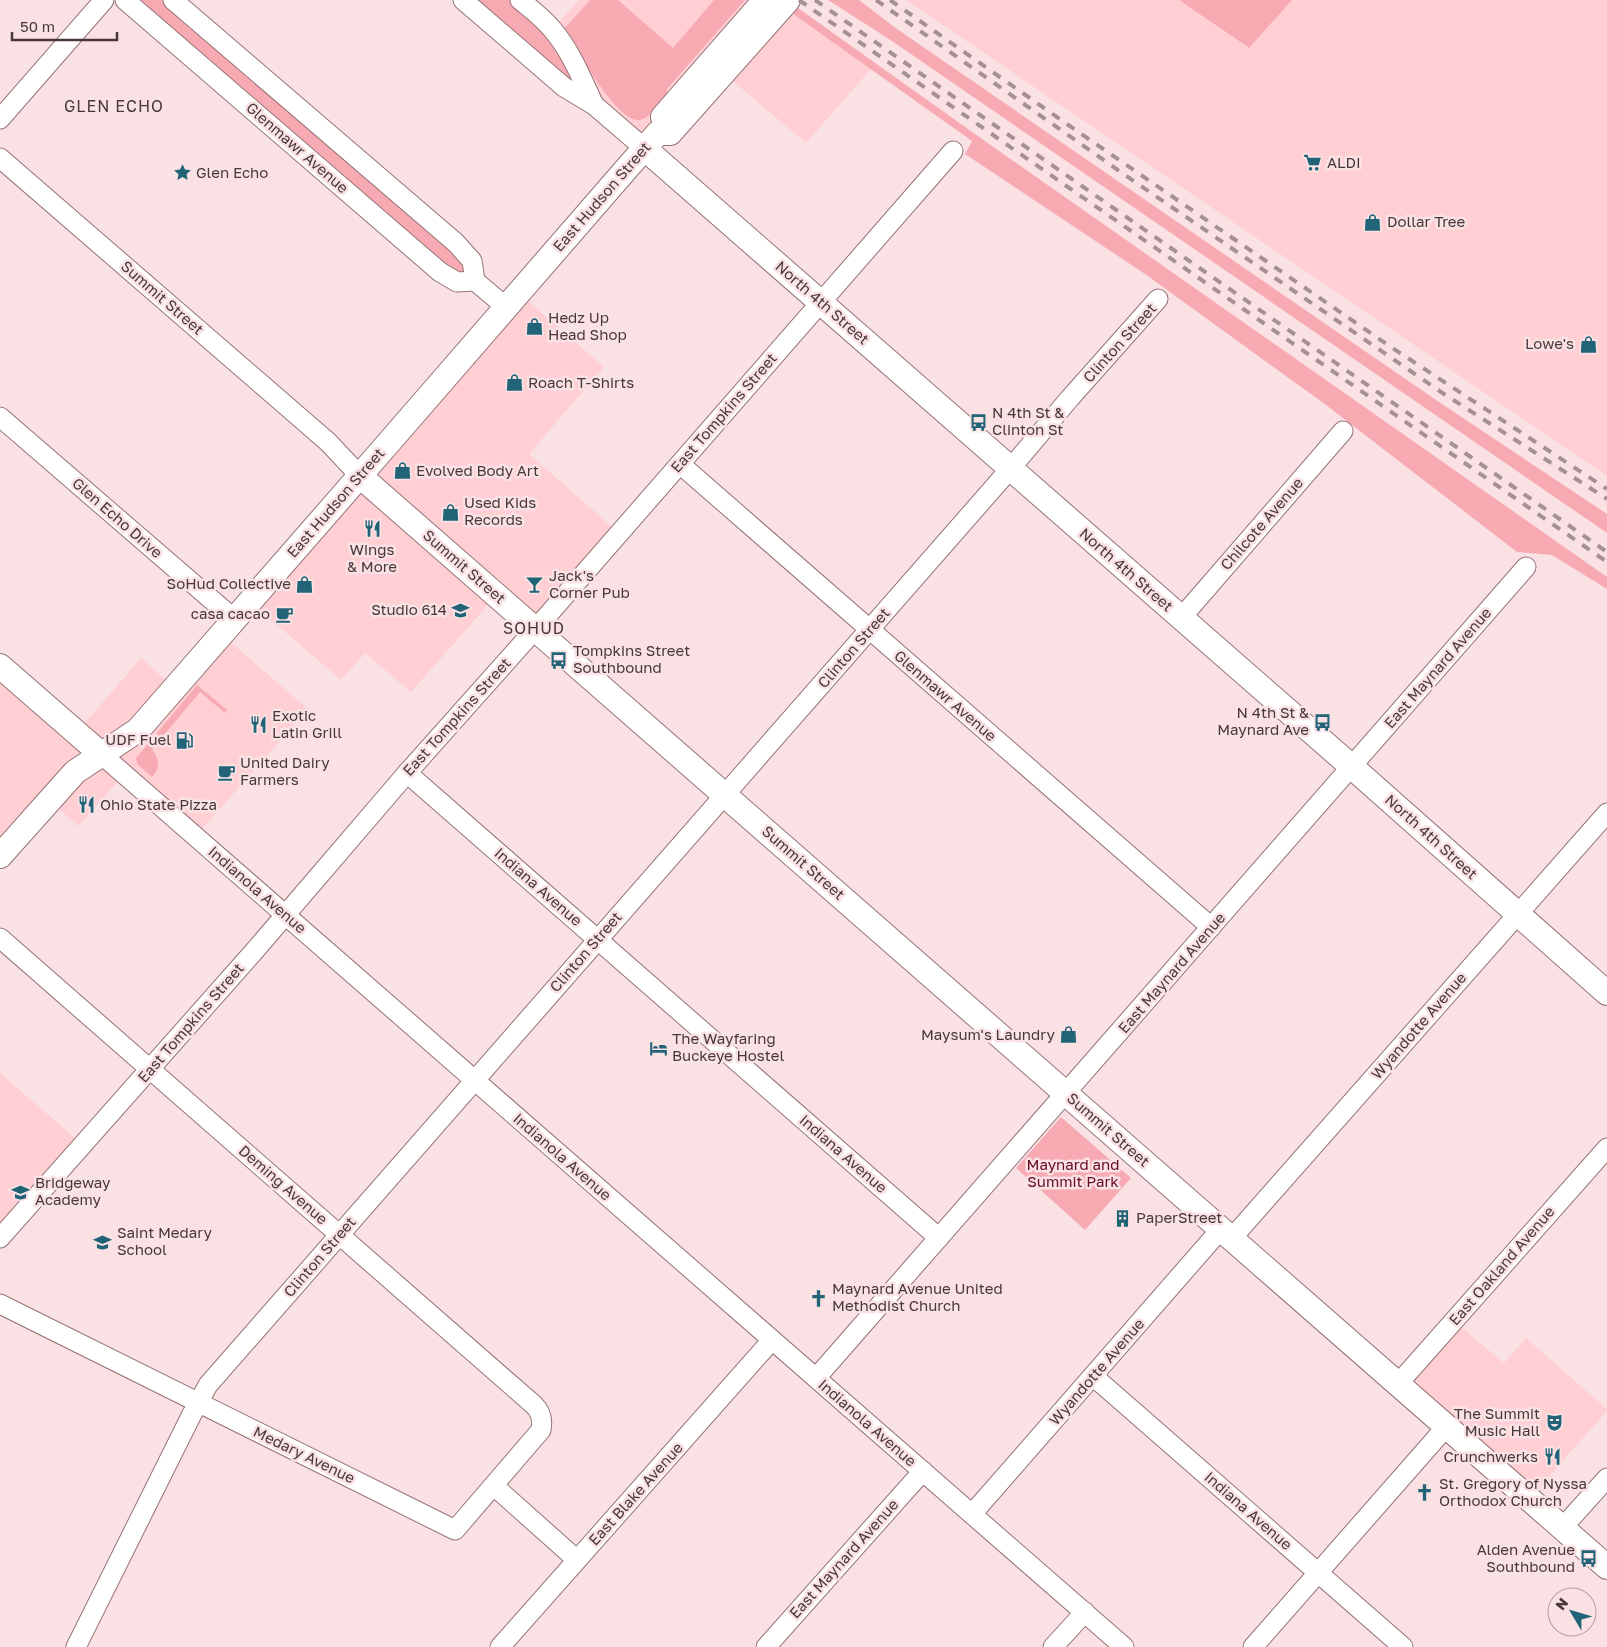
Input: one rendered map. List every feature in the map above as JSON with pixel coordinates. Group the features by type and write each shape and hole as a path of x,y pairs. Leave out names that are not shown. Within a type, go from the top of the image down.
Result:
{"main road":[{"name":"East Hudson Street","path":"0,856 75,772 138,730 651,141 657,123 765,0"},
{"name":"East Hudson Street","path":"651,141 670,133 788,0"},
{"name":"North 4th Street","path":"651,141 820,302 1352,767 1607,993"},
{"name":"Summit Street","path":"360,476 1607,1567"},
{"name":"Indianola Avenue","path":"0,666 101,754"}],"street":[{"path":"0,118 104,0"},
{"name":"Glenmawr Avenue","path":"125,0 440,272 458,282 475,281 472,261 456,243 173,0"},
{"path":"463,0 564,87 651,141"},
{"path":"520,0 548,24 560,39 576,65 594,105"},
{"name":"East Tompkins Street","path":"0,1238 286,914 407,773 680,464 952,151"},
{"name":"Summit Street","path":"0,158 328,442 360,476"},
{"path":"475,281 506,307"},
{"name":"Clinton Street","path":"76,1647 208,1385 1010,469 1070,398 1158,300"},
{"name":"Glen Echo Drive","path":"0,417 234,619"},
{"name":"Chilcote Avenue","path":"1180,618 1343,431"},
{"name":"Glenmawr Avenue","path":"680,464 1211,928"},
{"name":"East Maynard Avenue","path":"816,1378 1526,567"},
{"name":"Indianola Avenue","path":"101,754 1124,1647"},
{"name":"Indiana Avenue","path":"407,773 939,1238"},
{"name":"Wyandotte Avenue","path":"972,1514 1093,1376 1226,1234 1518,914 1607,813"},
{"name":"Deming Avenue","path":"0,938 538,1409 542,1419 540,1434 494,1486"},
{"name":"East Oakland Avenue","path":"1398,1385 1607,1148"},
{"name":"Medary Avenue","path":"0,1304 455,1530 494,1486"},
{"name":"East Blake Avenue","path":"500,1647 772,1340"},
{"name":"Indiana Avenue","path":"1093,1376 1403,1647"},
{"path":"1253,1647 1446,1427"},
{"name":"East Maynard Avenue","path":"766,1647 923,1471"},
{"path":"1562,1528 1607,1478"},
{"path":"494,1486 577,1560"},
{"path":"1053,1647 1084,1612"}],"shaded area":[{"path":"579,0 772,0 871,69 806,143 716,67 644,148 594,105 553,29"},
{"path":"906,0 1179,0 1248,48 1292,0 1607,0 1607,476"},
{"path":"519,293 604,367 529,454 619,533 534,629 496,596 411,692 365,653 341,680 248,600"},
{"path":"221,634 308,709 194,838 123,776 78,826 50,801 0,856 0,666 77,732 141,658 174,687"},
{"name":"Bridgeway Academy","path":"0,1073 83,1145 0,1238"},
{"path":"1454,1321 1504,1363 1526,1338 1607,1409 1529,1499 1397,1385"}],"green space":[{"path":"134,0 165,0 460,255 466,270 464,273 452,273"},
{"path":"472,0 511,0 542,28 572,75 568,79"},
{"path":"590,0 618,0 673,48 714,0 745,0 667,89 667,94 654,110 647,117 639,120 630,117 609,97 597,82 564,29"},
{"path":"828,0 859,0 897,29 1439,402 1607,514 1607,533 889,39"},
{"path":"1179,0 1292,0 1249,48"},
{"path":"798,8 1607,577 1607,589 1552,555 1517,552 1326,405 1145,274 965,154 972,141 793,14"},
{"path":"197,685 227,710 225,713 200,692 152,749 158,767 152,777 138,765 136,759"},
{"name":"Maynard and Summit Park","path":"1061,1117 1131,1178 1085,1230 1016,1168"}],"railway":[{"path":"799,0 1607,562"},
{"path":"815,0 1607,552"},
{"path":"876,0 1125,175 1444,394 1607,499"},
{"path":"890,0 1388,345 1607,489"}],"place":[{"name":"ALDI","path":"1313,163"},
{"name":"Glen Echo","path":"182,173"},
{"name":"Dollar Tree","path":"1373,222"},
{"name":"Hedz Up Head Shop","path":"534,327"},
{"name":"Lowe's","path":"1588,344"},
{"name":"Roach T-Shirts","path":"514,383"},
{"name":"N 4th St & Clinton St","path":"978,422"},
{"name":"Evolved Body Art","path":"402,471"},
{"name":"Used Kids Records","path":"450,512"},
{"name":"Wings & More","path":"372,529"},
{"name":"SoHud Collective","path":"305,584"},
{"name":"Jack's Corner Pub","path":"535,585"},
{"name":"Studio 614","path":"461,610"},
{"name":"casa cacao","path":"284,614"},
{"name":"Tompkins Street Southbound","path":"559,660"},
{"name":"N 4th St & Maynard Ave","path":"1323,722"},
{"name":"Exotic Latin Grill","path":"258,725"},
{"name":"UDF Fuel","path":"185,740"},
{"name":"United Dairy Farmers","path":"226,772"},
{"name":"Ohio State Pizza","path":"86,805"},
{"name":"Maysum's Laundry","path":"1069,1035"},
{"name":"The Wayfaring Buckeye Hostel","path":"658,1048"},
{"name":"Bridgeway Academy","path":"21,1192"},
{"name":"PaperStreet","path":"1122,1218"},
{"name":"Saint Medary School","path":"103,1242"},
{"name":"Maynard Avenue United Methodist Church","path":"818,1298"},
{"name":"The Summit Music Hall","path":"1554,1423"},
{"name":"Crunchwerks","path":"1552,1457"},
{"name":"St. Gregory of Nyssa Orthodox Church","path":"1425,1493"},
{"name":"Alden Avenue Southbound","path":"1589,1559"}],"district":[{"name":"GLEN ECHO","path":"114,106"},
{"name":"SOHUD","path":"534,628"}]}
